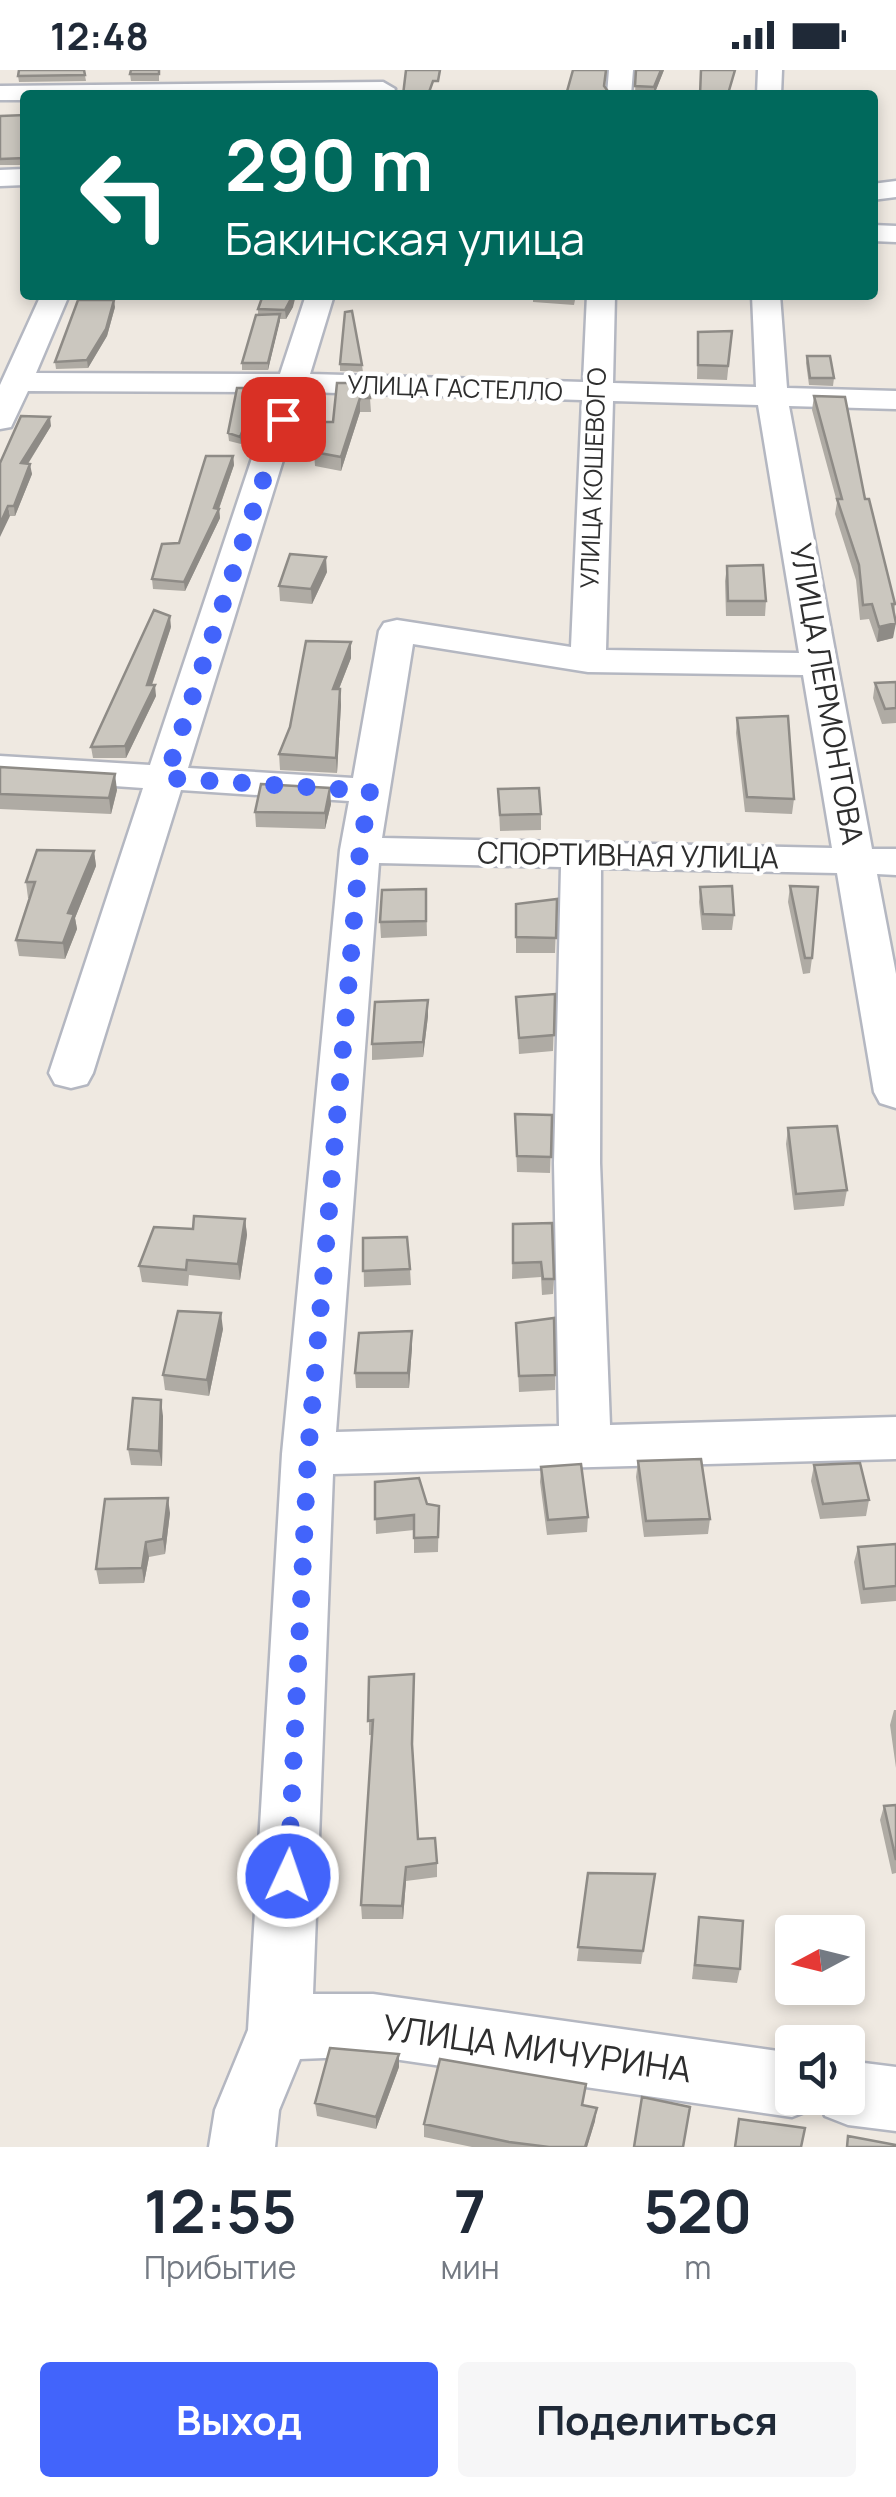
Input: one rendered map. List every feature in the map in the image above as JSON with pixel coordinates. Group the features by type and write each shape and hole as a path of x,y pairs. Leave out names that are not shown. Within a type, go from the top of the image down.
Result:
{"street":[{"path":"144,90 384,85"},
{"path":"0,420 52,300"},
{"path":"71,1073 319,300"},
{"name":"УЛИЦА КОШЕВОГО","path":"588,661 601,300"},
{"name":"УЛИЦА ЛЕРМОНТОВА","path":"766,300 772,399 821,664 876,861 896,1092"},
{"name":"УЛИЦА ГАСТЕЛЛО","path":"18,382 295,383 896,400"},
{"path":"242,2147 246,2110 280,2030 308,1454 360,850 397,631 588,661 821,664"},
{"path":"0,767 370,791"},
{"name":"СПОРТИВНАЯ УЛИЦА","path":"360,850 876,861"},
{"path":"581,855 577,1163 585,1446"},
{"path":"308,1454 896,1438"},
{"name":"УЛИЦА МИЧУРИНА","path":"280,2030 324,2024 373,2024 775,2083"},
{"path":"865,2095 896,2100"}],"building":[{"path":"19,70 84,70 85,75 18,76"},
{"path":"131,70 159,70 159,74 130,74"},
{"path":"406,70 440,70 438,81 433,81 430,90 404,90"},
{"path":"573,70 606,70 607,90 567,90"},
{"path":"636,70 661,70 654,87 635,86"},
{"path":"701,70 735,70 729,90 700,90"},
{"path":"20,115 20,158 0,159 0,116"},
{"path":"78,300 114,300 106,329 87,360 55,362"},
{"path":"261,300 290,300 285,310 258,309"},
{"path":"352,311 362,365 340,364 345,312"},
{"path":"280,314 268,363 242,363 256,315"},
{"path":"732,331 728,366 698,365 698,332"},
{"path":"807,356 830,356 834,378 810,378"},
{"path":"337,383 367,383 370,398 360,398 341,457 314,452 322,422 333,422"},
{"path":"237,388 260,388 240,437 228,433"},
{"path":"814,396 845,397 865,499 869,499 895,604 896,623 879,627 872,604 863,605 859,565 837,499 842,499"},
{"path":"21,416 50,417 21,463 30,464 14,506 8,506 0,524 0,463"},
{"path":"206,456 233,456 214,508 219,509 184,582 152,579 162,544 179,543"},
{"path":"290,554 326,557 311,589 279,586"},
{"path":"763,565 766,601 728,601 727,566"},
{"path":"154,610 170,616 147,685 155,685 125,746 91,747"},
{"path":"306,641 351,642 333,689 340,689 336,758 279,754 290,727"},
{"path":"896,682 896,708 885,709 875,683"},
{"path":"788,716 794,799 747,797 737,718"},
{"path":"0,767 115,774 109,798 0,794"},
{"path":"261,784 330,788 325,813 255,812"},
{"path":"539,788 541,814 500,815 498,789"},
{"path":"37,850 94,851 68,913 74,914 63,943 16,940 35,882 26,882"},
{"path":"732,886 734,915 703,914 700,887"},
{"path":"790,886 818,887 812,958 805,958"},
{"path":"426,889 426,921 380,922 382,890"},
{"path":"557,899 556,938 516,937 516,904"},
{"path":"555,994 554,1035 519,1038 516,997"},
{"path":"428,1000 423,1042 372,1044 375,1002"},
{"path":"515,1114 552,1115 551,1157 517,1156"},
{"path":"837,1126 847,1190 796,1194 788,1128"},
{"path":"194,1216 245,1219 238,1264 187,1260 186,1270 139,1266 154,1227 193,1229"},
{"path":"552,1223 554,1279 543,1279 541,1262 513,1263 513,1224"},
{"path":"407,1237 410,1269 363,1271 363,1238"},
{"path":"178,1311 221,1313 207,1380 163,1375"},
{"path":"554,1318 555,1375 519,1376 516,1323"},
{"path":"412,1331 408,1373 355,1373 359,1333"},
{"path":"133,1398 161,1400 159,1451 128,1449"},
{"path":"701,1459 710,1519 646,1521 638,1461"},
{"path":"860,1463 869,1500 823,1504 814,1465"},
{"path":"581,1464 588,1517 548,1520 541,1467"},
{"path":"419,1478 427,1504 439,1506 438,1537 414,1538 414,1515 375,1519 375,1482"},
{"path":"168,1498 163,1539 146,1542 142,1568 96,1569 105,1499"},
{"path":"896,1544 896,1586 864,1589 858,1547"},
{"path":"414,1674 412,1744 418,1839 435,1838 437,1863 406,1867 402,1906 361,1905 373,1720 368,1721 369,1677"},
{"path":"896,1805 896,1860 884,1806"},
{"path":"588,1873 655,1874 643,1951 578,1947"},
{"path":"699,1917 743,1921 740,1969 695,1965"},
{"path":"330,2048 399,2054 376,2117 315,2103"},
{"path":"440,2059 586,2084 582,2105 597,2108 585,2147 509,2142 424,2124"},
{"path":"642,2097 690,2107 683,2147 634,2147"},
{"path":"739,2119 805,2128 801,2147 735,2147"},
{"path":"848,2136 896,2145 896,2147 847,2147"}],"route":[{"path":"283,419 166,778 370,791 360,850 308,1454 288,1876"}]}
